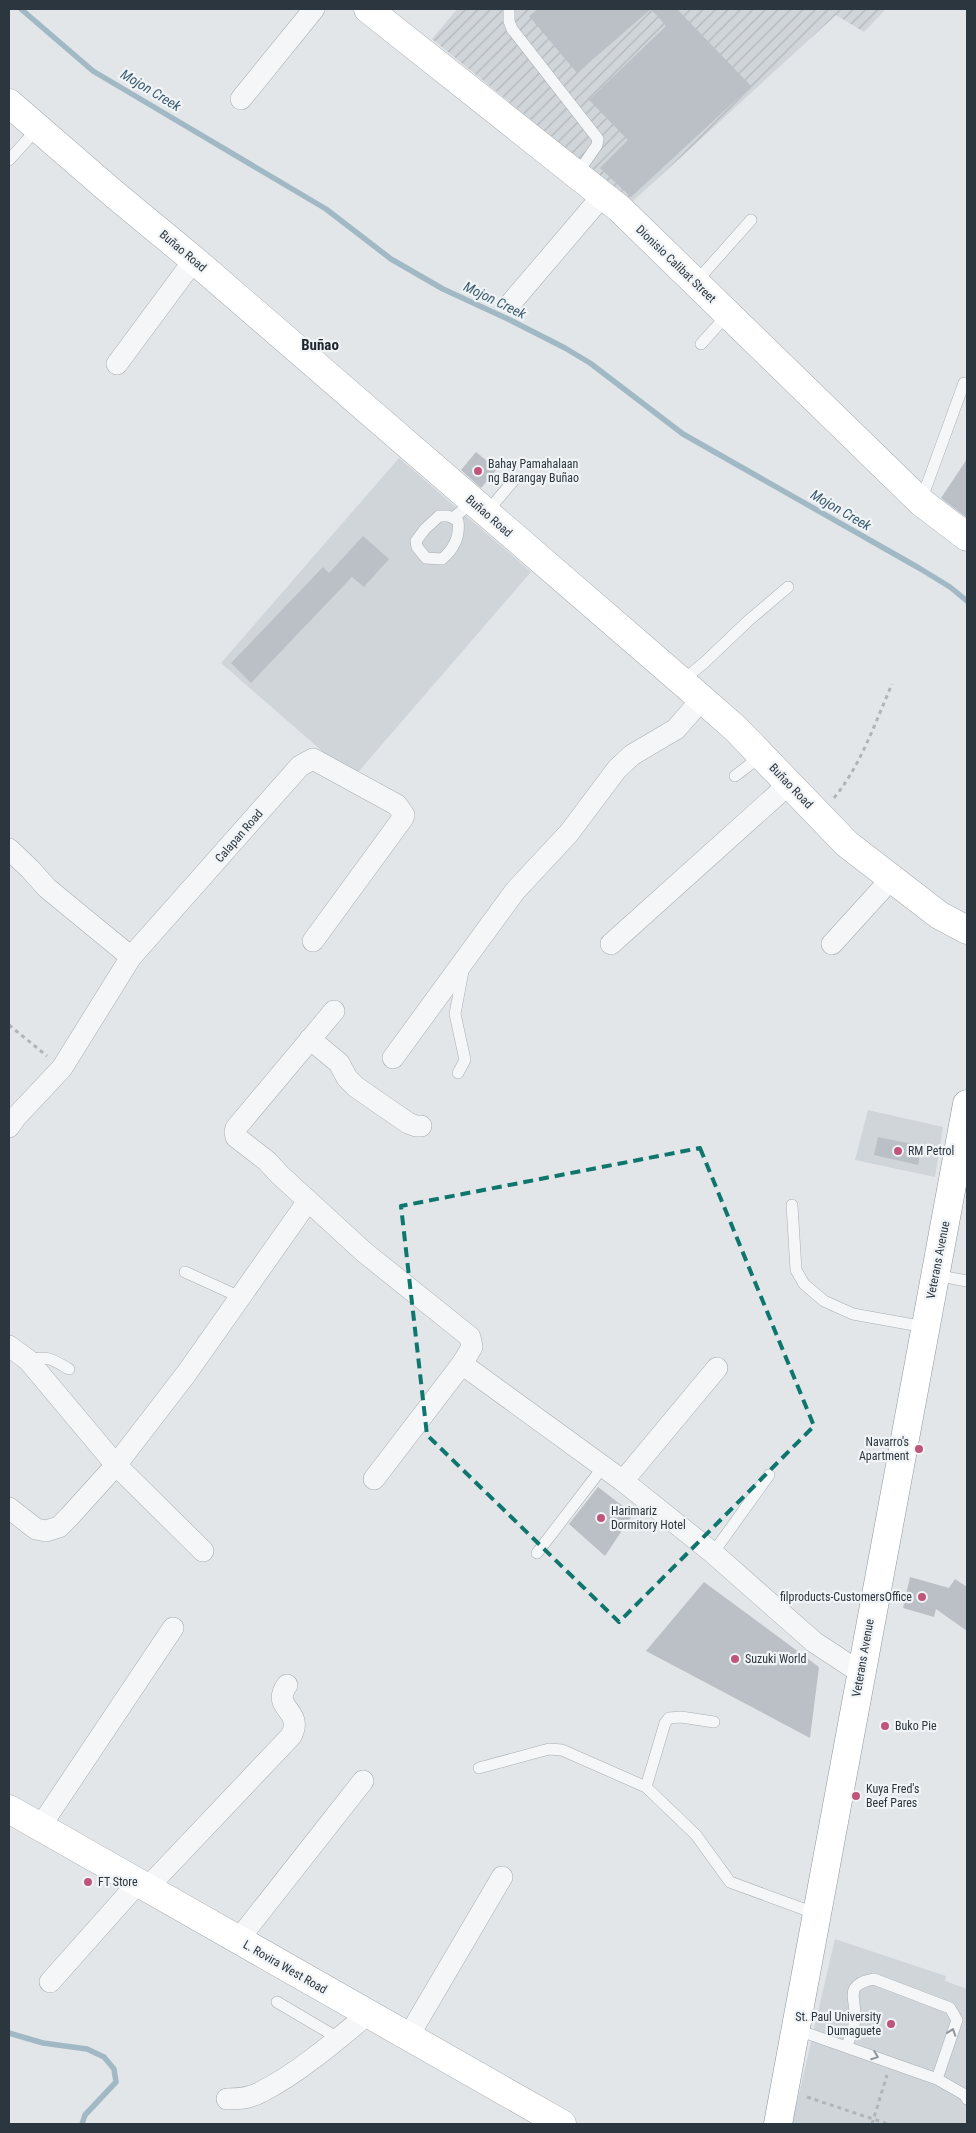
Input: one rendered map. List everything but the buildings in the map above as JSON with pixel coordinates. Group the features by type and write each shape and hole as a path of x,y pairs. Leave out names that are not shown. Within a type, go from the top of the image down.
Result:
{"main road":[{"name":"Dionisio Calibat Street","path":"368,9 620,209 921,502 967,537"},
{"name":"Buñao Road","path":"9,103 194,260 471,511 702,699 762,756 847,844 939,915 967,930"},
{"name":"Veterans Avenue","path":"778,2124 967,1104"},
{"name":"L. Rovira West Road","path":"9,1809 562,2124"}],"street":[{"path":"241,99 314,9"},
{"path":"511,303 603,195"},
{"path":"117,364 194,260"},
{"path":"393,1058 515,891 569,833 617,769 632,755 676,729 702,699"},
{"name":"Calapan Road","path":"9,1127 62,1068 132,957 300,766 312,759 397,805 404,815 313,941"},
{"path":"611,944 789,784"},
{"path":"9,849 47,888 132,957"},
{"path":"832,944 892,878"},
{"path":"334,1011 235,1132 236,1137 267,1161 280,1176 364,1252 470,1337 472,1347 462,1364 374,1479"},
{"path":"310,1039 339,1063 347,1078 356,1087 408,1123 421,1126"},
{"path":"9,1508 36,1529 46,1531 59,1527 116,1465 186,1374 308,1201"},
{"path":"9,1346 28,1360 116,1465 203,1551"},
{"path":"462,1364 623,1481 713,1554 814,1642 861,1673"},
{"path":"623,1481 717,1368"},
{"path":"40,1827 172,1628"},
{"path":"50,1982 291,1736 296,1728 294,1716 284,1706 282,1698 287,1685"},
{"path":"238,1940 363,1781"},
{"path":"408,2037 502,1877"},
{"path":"227,2099 241,2098 260,2093 338,2038 368,2014"}],"lane":[{"path":"509,9 509,21 512,29 598,139 597,145 576,174"},
{"path":"9,160 38,128"},
{"path":"695,282 752,220"},
{"path":"701,344 728,314"},
{"path":"921,502 964,383"},
{"path":"471,511 514,480"},
{"path":"681,682 788,587"},
{"path":"735,776 762,756"},
{"path":"458,1073 465,1060 455,1014 465,959"},
{"path":"792,1205 796,1270 804,1284 824,1301 853,1314 925,1327"},
{"path":"184,1272 240,1297"},
{"path":"935,1275 967,1281"},
{"path":"28,1360 41,1356 50,1358 69,1370"},
{"path":"538,1553 603,1467"},
{"path":"713,1554 769,1475"},
{"path":"646,1787 665,1723 669,1718 682,1716 714,1722"},
{"path":"479,1768 549,1749 562,1750 646,1787 696,1835 730,1882 817,1914"},
{"path":"847,2046 855,2019 852,1996 856,1987 863,1981 874,1979 950,2008 957,2020 937,2078"},
{"path":"276,2002 338,2038"},
{"path":"795,2029 937,2078 959,2091 967,2099"}],"path":[{"path":"820,816 843,787 862,753 892,684"},
{"path":"9,1025 62,1068"},
{"path":"872,2124 890,2062"},
{"path":"807,2097 888,2124"}],"highlighted area":[{"path":"700,1148 814,1426 619,1622 427,1435 401,1206"}],"shaded area":[{"path":"457,9 886,9 864,32 836,15 632,202 432,39"},
{"path":"399,458 531,572 353,778 221,663"},
{"path":"868,1110 943,1127 935,1177 855,1160"},
{"name":"St. Paul University Dumaguete","path":"835,1939 946,1976 945,1981 967,1989 967,2124 792,2124"}],"waterway":[{"name":"Mojon Creek","path":"21,9 93,71 326,209 391,259 443,289 565,348 590,363 683,434 919,568 950,587 967,601"},
{"path":"9,2033 43,2043 87,2049 104,2057 114,2069 116,2082 85,2115 82,2124"}],"place":[{"name":"Bahay Pamahalaan ng Barangay Buñao","path":"478,471"},
{"name":"RM Petrol","path":"898,1151"},
{"name":"Navarro's Apartment","path":"919,1449"},
{"name":"Harimariz Dormitory Hotel","path":"601,1518"},
{"name":"filproducts-CustomersOffice","path":"922,1597"},
{"name":"Suzuki World","path":"735,1659"},
{"name":"Buko Pie","path":"885,1726"},
{"name":"Kuya Fred's Beef Pares","path":"856,1796"},
{"name":"FT Store","path":"88,1882"},
{"name":"St. Paul University Dumaguete","path":"891,2024"}],"district":[{"name":"Buñao","path":"320,345"}]}
